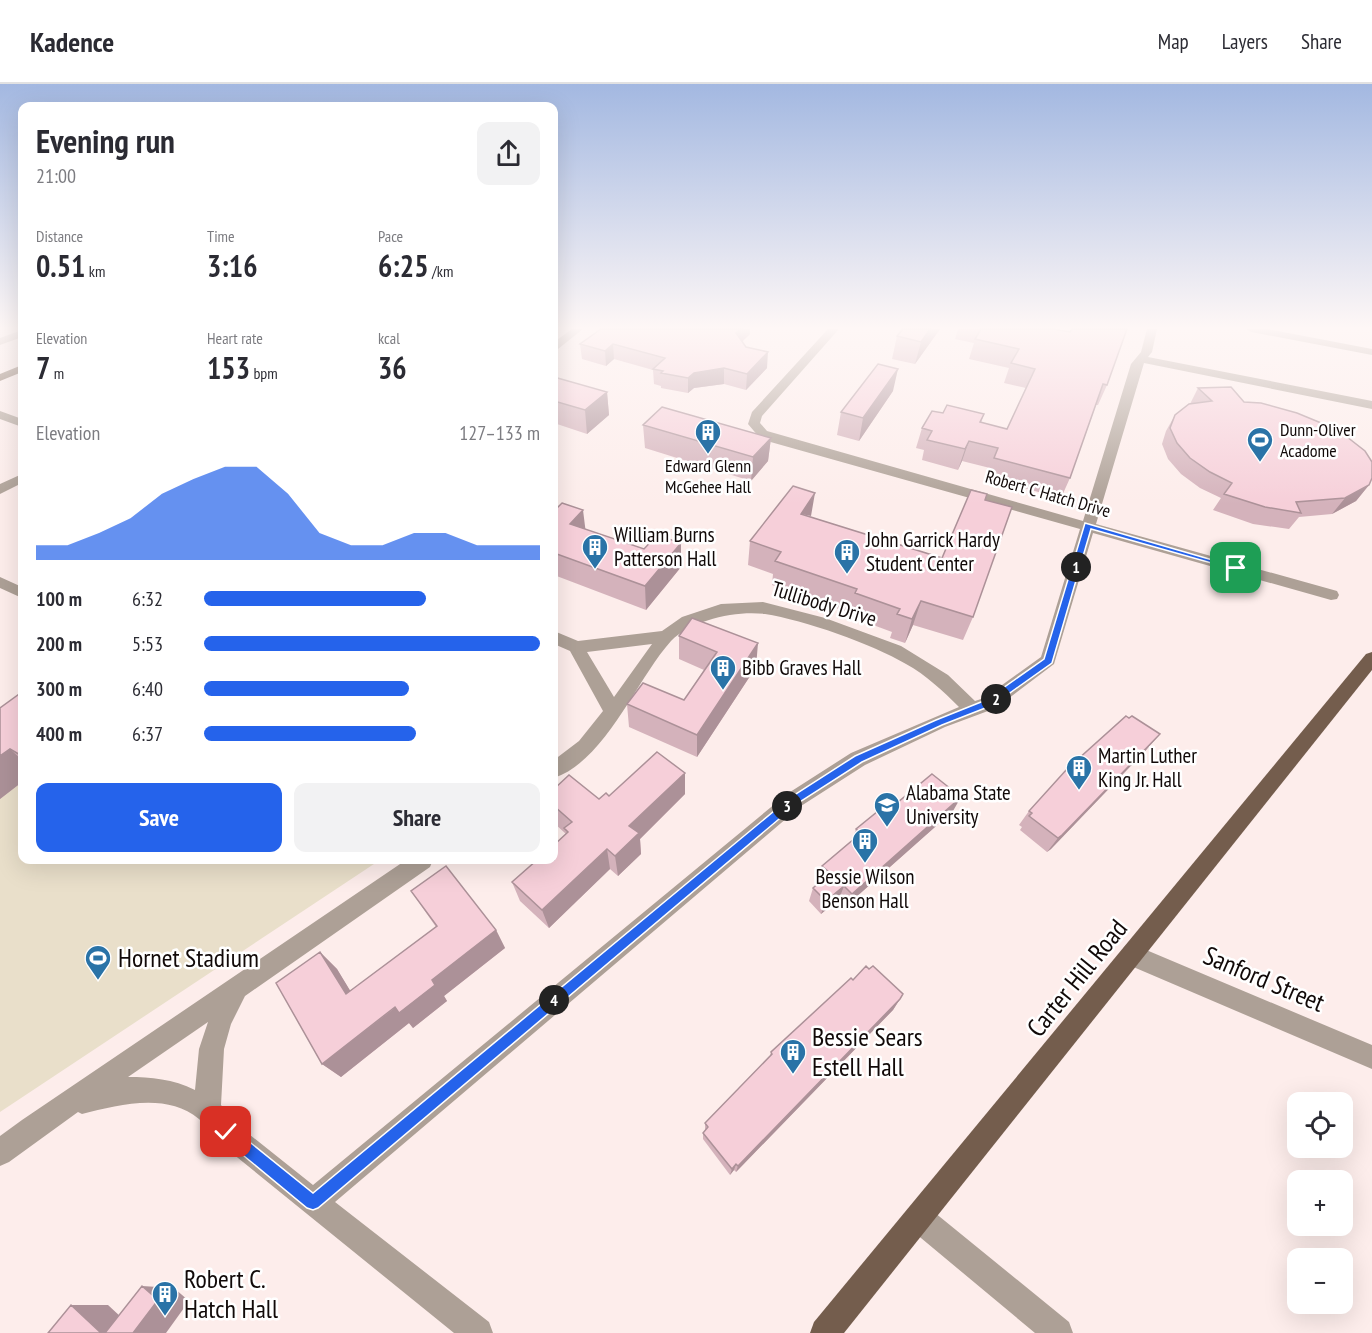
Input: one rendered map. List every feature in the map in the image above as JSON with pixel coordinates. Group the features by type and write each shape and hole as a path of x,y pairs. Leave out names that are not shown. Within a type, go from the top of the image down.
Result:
{"main road":[{"name":"Carter Hill Road","path":"825,1333 1372,658"}],"street":[{"name":"Robert C Hatch Drive","path":"781,387 756,415 754,421 757,428 771,438 1088,525 1331,595"},
{"path":"313,1203 794,800 858,759 1003,694 1048,660 1130,387"},
{"path":"1283,387 1372,405"},
{"path":"0,415 18,422"},
{"path":"0,490 18,480"},
{"path":"0,582 18,591"},
{"name":"Tullibody Drive","path":"576,647 666,636 688,621 721,610 752,607 778,610 819,622 895,650 942,680 972,709"},
{"path":"558,768 586,746 613,712 666,636"},
{"path":"558,639 576,647 613,712"},
{"path":"0,1153 417,864"},
{"name":"Sanford Street","path":"1132,955 1372,1057"},
{"path":"208,1110 207,1080 213,1036 225,1009 240,985"},
{"path":"69,1104 128,1090 153,1090 180,1096 208,1110 226,1132 478,1333"},
{"path":"919,1218 1058,1333"}],"shaded area":[{"name":"Hornet Stadium","path":"18,735 18,864 374,864 0,1112 0,749"}],"building":[{"path":"558,387 590,387 607,392 585,410 558,402"},
{"path":"860,387 885,387 863,418 841,412"},
{"path":"1026,387 1102,387 1070,478 994,458 998,448 969,441 965,449 927,440 932,431 922,428 932,411 943,413 947,405 984,414 980,422 1007,429"},
{"name":"Dunn-Oliver Acadome","path":"1231,387 1244,402 1261,403 1297,413 1338,430 1365,451 1372,462 1372,478 1369,485 1345,498 1296,502 1301,513 1265,507 1224,494 1232,483 1210,472 1190,458 1177,443 1170,428 1175,415 1189,404 1212,401 1198,388"},
{"path":"662,407 771,438 753,457 643,425"},
{"name":"John Garrick Hardy Student Center","path":"793,486 815,493 801,514 942,558 971,490 987,494 985,500 1012,507 973,617 921,601 912,619 897,614 900,609 855,593 857,589 775,561 781,552 750,541"},
{"path":"562,503 583,510 570,524 644,549 657,535 681,543 645,586 558,554 558,507"},
{"path":"692,618 758,643 697,735 627,704 643,683 684,700 717,652 679,636"},
{"path":"18,695 18,754 10,749 0,756 0,708"},
{"name":"Martin Luther King Jr. Hall","path":"1126,716 1129,718 1132,716 1160,734 1058,838 1029,816 1032,813 1029,811 1067,769"},
{"path":"657,752 685,773 629,826 639,833 615,856 607,849 542,910 512,882 532,864 558,864 558,841 568,832 564,828 572,822 558,810 558,785 569,775 599,799 606,793 609,796"},
{"name":"Bessie Wilson Benson Hall","path":"932,774 961,797 852,894 844,886 826,901 813,888 830,873 822,866 861,833 856,829 893,799 898,802"},
{"path":"446,866 496,930 432,980 435,985 399,1013 395,1007 322,1064 276,983 320,952 346,994 437,926 411,891"},
{"name":"Bessie Sears Estell Hall","path":"866,966 869,969 873,966 903,994 900,999 738,1166 736,1164 732,1169 703,1133 708,1127 705,1123 772,1054 771,1052"},
{"path":"142,1286 158,1300 133,1333 105,1333"},
{"path":"71,1305 101,1333 48,1333"}],"place":[{"name":"Edward Glenn McGehee Hall","path":"708,455"},
{"name":"Dunn-Oliver Acadome","path":"1260,463"},
{"name":"William Burns Patterson Hall","path":"595,570"},
{"name":"John Garrick Hardy Student Center","path":"847,575"},
{"name":"Bibb Graves Hall","path":"723,691"},
{"name":"Martin Luther King Jr. Hall","path":"1079,791"},
{"name":"Alabama State University","path":"887,828"},
{"name":"Bessie Wilson Benson Hall","path":"865,864"},
{"name":"Hornet Stadium","path":"98,981"},
{"name":"Bessie Sears Estell Hall","path":"793,1075"},
{"name":"Robert C. Hatch Hall","path":"165,1317"}],"route":[{"path":"226,1132 313,1203 794,800 858,759 939,722 990,702 1048,660 1055,644 1088,525 1236,568"}]}
